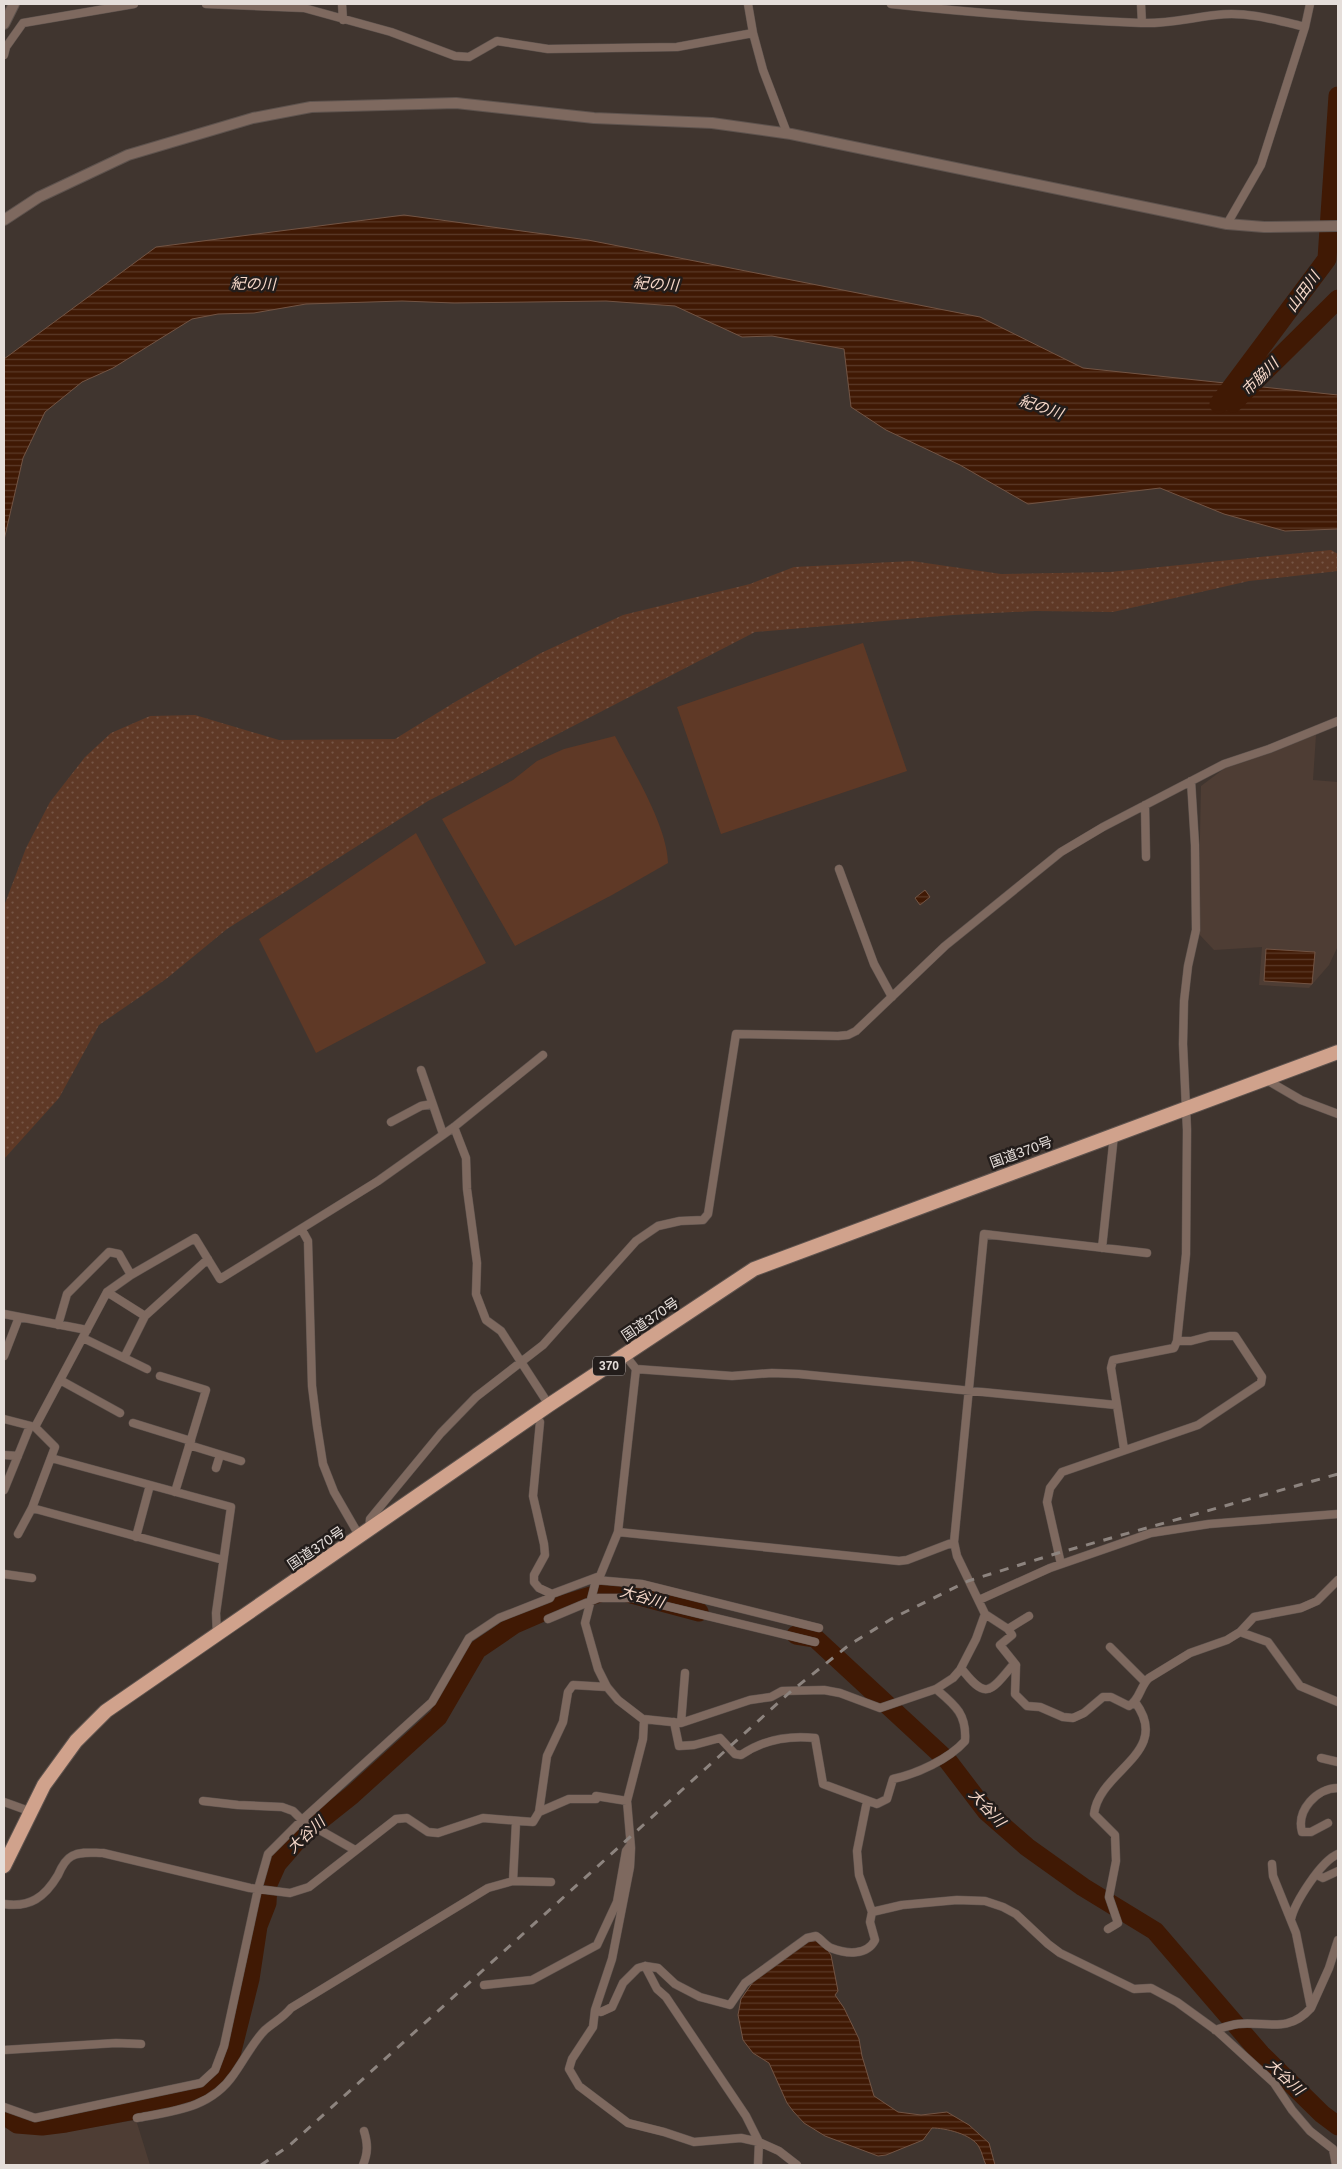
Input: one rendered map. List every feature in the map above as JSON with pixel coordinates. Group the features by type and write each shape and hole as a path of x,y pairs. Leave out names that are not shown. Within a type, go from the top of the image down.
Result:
{"highway":[{"name":"国道370号","path":"4,1866 29,1811 44,1785 76,1741 106,1711 549,1405 754,1269 1338,1052"}],"street":[{"path":"4,24 14,4"},
{"path":"4,55 6,47 23,23 114,5 134,4"},
{"path":"206,4 304,8 391,32 455,56 469,57 497,41 548,49 677,47 753,33"},
{"path":"342,4 343,20"},
{"path":"748,4 753,33 763,70 787,133"},
{"path":"891,4 968,12 1142,23 1173,23 1217,15 1258,15 1306,27"},
{"path":"997,13 998,4"},
{"path":"1141,4 1142,23"},
{"path":"1227,224 1261,165 1306,27 1310,4"},
{"path":"4,220 39,197 128,155 253,118 312,107 456,103 594,118 712,123 787,133 1227,224 1264,228 1338,226"},
{"path":"364,1534 370,1520 441,1433 476,1397 543,1345 595,1286 646,1234 658,1226 680,1221 703,1220 708,1214 736,1034 848,1035 856,1031 945,946 1061,852 1224,764 1336,724"},
{"path":"1124,1449 1111,1368 1113,1360 1174,1348 1177,1341 1186,1254 1184,1001 1188,966 1196,930 1196,846 1191,781"},
{"path":"1145,805 1146,857"},
{"path":"839,869 874,964 892,997"},
{"path":"4,1490 32,1427 60,1380 107,1292 131,1275 195,1238 220,1279 302,1230 378,1181 454,1127 543,1055"},
{"path":"421,1070 443,1134"},
{"path":"1265,1080 1301,1100 1338,1114"},
{"path":"391,1122 421,1106 432,1104"},
{"path":"454,1127 466,1158 467,1189 478,1263 476,1294 486,1320 501,1332 549,1405"},
{"path":"1102,1248 1114,1135"},
{"path":"302,1230 308,1241 312,1386 323,1464 334,1492 364,1534"},
{"path":"1147,1253 984,1234 967,1391 954,1542 957,1556 985,1614 1008,1629 1012,1635 1000,1645 1016,1665 1015,1694 1027,1706 1040,1707 1063,1717 1073,1718 1084,1713 1103,1697 1111,1698 1129,1706 1136,1702 1145,1682 1190,1653 1227,1640 1240,1632 1254,1617 1301,1608 1317,1601 1338,1580"},
{"path":"58,1325 67,1294 109,1252 119,1254 131,1275"},
{"path":"124,1358 145,1316 208,1259"},
{"path":"107,1292 145,1316"},
{"path":"4,1314 58,1325 85,1334 124,1358 147,1369"},
{"path":"4,1356 19,1317"},
{"path":"1061,1564 1049,1516 1050,1488 1062,1472 1198,1425 1261,1383 1262,1377 1235,1336 1210,1336 1191,1341 1177,1341"},
{"path":"625,1355 636,1369 618,1532 596,1582 585,1623 598,1669 607,1687 618,1700 644,1719 677,1722 750,1700 771,1697 782,1691 824,1690 840,1693 880,1708 936,1689 953,1678 961,1668 985,1614"},
{"path":"636,1369 732,1376 772,1373 799,1374 1116,1405"},
{"path":"160,1376 206,1390 175,1492"},
{"path":"60,1380 120,1413"},
{"path":"535,1415 540,1422 533,1496 545,1555 534,1576 534,1582 539,1588 552,1594"},
{"path":"4,1419 32,1427 55,1447 32,1508 18,1534"},
{"path":"133,1423 241,1461"},
{"path":"4,1455 18,1456"},
{"path":"216,1468 220,1455"},
{"path":"50,1458 231,1507 216,1613 217,1635"},
{"path":"136,1537 150,1485"},
{"path":"32,1508 223,1560"},
{"path":"979,1600 1061,1564 1151,1533 1209,1524 1338,1514"},
{"path":"618,1532 899,1561 907,1560 954,1542"},
{"path":"4,1574 32,1578"},
{"path":"4,2107 35,2118 201,2083 215,2070 224,2046 258,1889 268,1854 302,1820 432,1702 469,1638 499,1618 550,1598 552,1594 596,1582 642,1584 819,1628"},
{"path":"548,1619 593,1598 633,1598 815,1642"},
{"path":"1008,1629 1029,1616"},
{"path":"1240,1632 1268,1642 1300,1686 1338,1702"},
{"path":"1110,1646 1145,1682"},
{"path":"961,1668 974,1686 983,1690 990,1689 1012,1666 1016,1665"},
{"path":"685,1673 677,1722 679,1746 694,1745 720,1738 735,1754 740,1756 759,1743 774,1740 815,1738 823,1784 877,1804 887,1800 893,1779 912,1775 924,1769 957,1750 965,1741 964,1720 961,1713 936,1689"},
{"path":"4,1904 26,1904 36,1901 52,1885 71,1856 90,1852 119,1856 258,1889 290,1893 309,1887 396,1819 408,1818 428,1832 438,1833 482,1818 533,1822 539,1812 547,1756 563,1722 568,1692 573,1685 607,1687"},
{"path":"1108,1929 1118,1924 1109,1897 1117,1847 1115,1835 1094,1814 1095,1802 1102,1790 1136,1757 1141,1747 1146,1734 1146,1721 1144,1713 1136,1702"},
{"path":"644,1719 643,1739 627,1801 631,1846 630,1867 612,1959 595,2010 592,2027 572,2059 569,2069 579,2086 628,2123 694,2142 740,2138 759,2142 779,2151 797,2165"},
{"path":"1321,1758 1338,1762"},
{"path":"1328,1823 1310,1832 1302,1832 1300,1824 1303,1814 1318,1793 1327,1788 1338,1788"},
{"path":"539,1812 569,1799 596,1800 596,1796 627,1801"},
{"path":"203,1801 282,1807 293,1811 302,1820 354,1850"},
{"path":"595,2010 601,2012 612,2007 624,1983 638,1968 646,1966 658,1968 671,1980 700,1997 730,2005 745,1983 806,1938 816,1936 830,1948 859,1953 872,1946 875,1940 870,1922 872,1912 859,1875 857,1851 866,1801"},
{"path":"4,1802 29,1811"},
{"path":"513,1881 516,1822"},
{"path":"484,1985 532,1980 597,1944 617,1902 626,1850 631,1846"},
{"path":"1291,1919 1294,1906 1317,1875 1338,1854"},
{"path":"1272,1864 1273,1876 1296,1933 1310,2008"},
{"path":"1317,1875 1323,1878 1338,1871"},
{"path":"137,2118 195,2107 210,2099 223,2089 265,2030 282,2019 291,2008 488,1888 513,1881 550,1882"},
{"path":"872,1912 902,1906 956,1900 985,1901 1003,1906 1016,1914 1060,1953 1134,1990 1151,1988 1177,2002 1215,2030 1274,2083 1298,2117 1333,2149 1336,2165"},
{"path":"1215,2030 1238,2024 1287,2024 1300,2019 1310,2008 1329,1968 1338,1940"},
{"path":"646,1966 657,1989 665,1996 725,2081 759,2142 758,2165"},
{"path":"665,1996 671,1980"},
{"path":"4,2050 116,2043 141,2044"},
{"path":"364,2131 367,2142 367,2154 364,2165"}],"shaded area":[{"path":"1331,550 1338,554 1338,571 1249,581 1113,612 1035,611 953,615 755,632 428,801 227,929 166,979 99,1025 59,1098 4,1159 4,906 26,848 50,802 85,757 111,733 150,716 195,715 279,740 395,739 541,653 623,615 750,584 794,567 912,561 1001,574 1110,572"},
{"path":"863,643 907,771 721,834 677,707"},
{"path":"1316,735 1313,780 1338,782 1338,946 1329,965 1309,988 1259,985 1262,947 1214,950 1198,933 1201,786 1225,768 1256,753"},
{"path":"615,736 656,815 666,848 668,863 515,946 442,819 513,780 537,761 564,749"},
{"path":"416,833 486,963 316,1053 259,939"},
{"path":"136,2120 150,2165 4,2165 4,2128 59,2133"}],"water":[{"name":"紀の川","path":"404,215 588,240 980,317 1083,368 1338,395 1338,529 1285,531 1224,514 1160,488 1028,504 960,465 886,430 851,407 844,349 772,336 742,337 675,306 606,301 454,303 402,301 306,304 254,313 218,314 192,319 113,368 82,382 45,412 23,458 4,540 4,359 156,247"},
{"path":"925,890 930,897 920,905 915,898"},
{"path":"1266,949 1315,952 1312,984 1264,981"},
{"path":"821,1940 831,1955 838,1991 835,1995 844,2008 859,2039 874,2096 898,2112 921,2115 947,2112 969,2125 989,2143 995,2165 986,2165 976,2142 964,2135 944,2129 932,2128 923,2140 886,2155 878,2156 825,2136 804,2123 793,2111 787,2103 769,2063 753,2053 743,2040 738,2015 741,1999 760,1972 799,1943"}],"waterway":[{"name":"山田川","path":"1219,404 1327,259 1338,96"},
{"name":"市脇川","path":"1233,403 1338,299"},
{"name":"大谷川","path":"4,2115 17,2124 42,2126 66,2123 130,2111 198,2094 220,2082 230,2059 250,1979 258,1926 267,1903 268,1884 277,1864 303,1834 352,1795 438,1717 477,1650 515,1624 552,1608 613,1589 699,1612"},
{"name":"大谷川","path":"796,1635 815,1638 948,1761 986,1811 1027,1847 1083,1887 1155,1931 1261,2054 1322,2114 1338,2126"}],"railway":[{"path":"261,2165 290,2145 789,1693 849,1645 893,1618 968,1581 1058,1553 1338,1474"}]}
